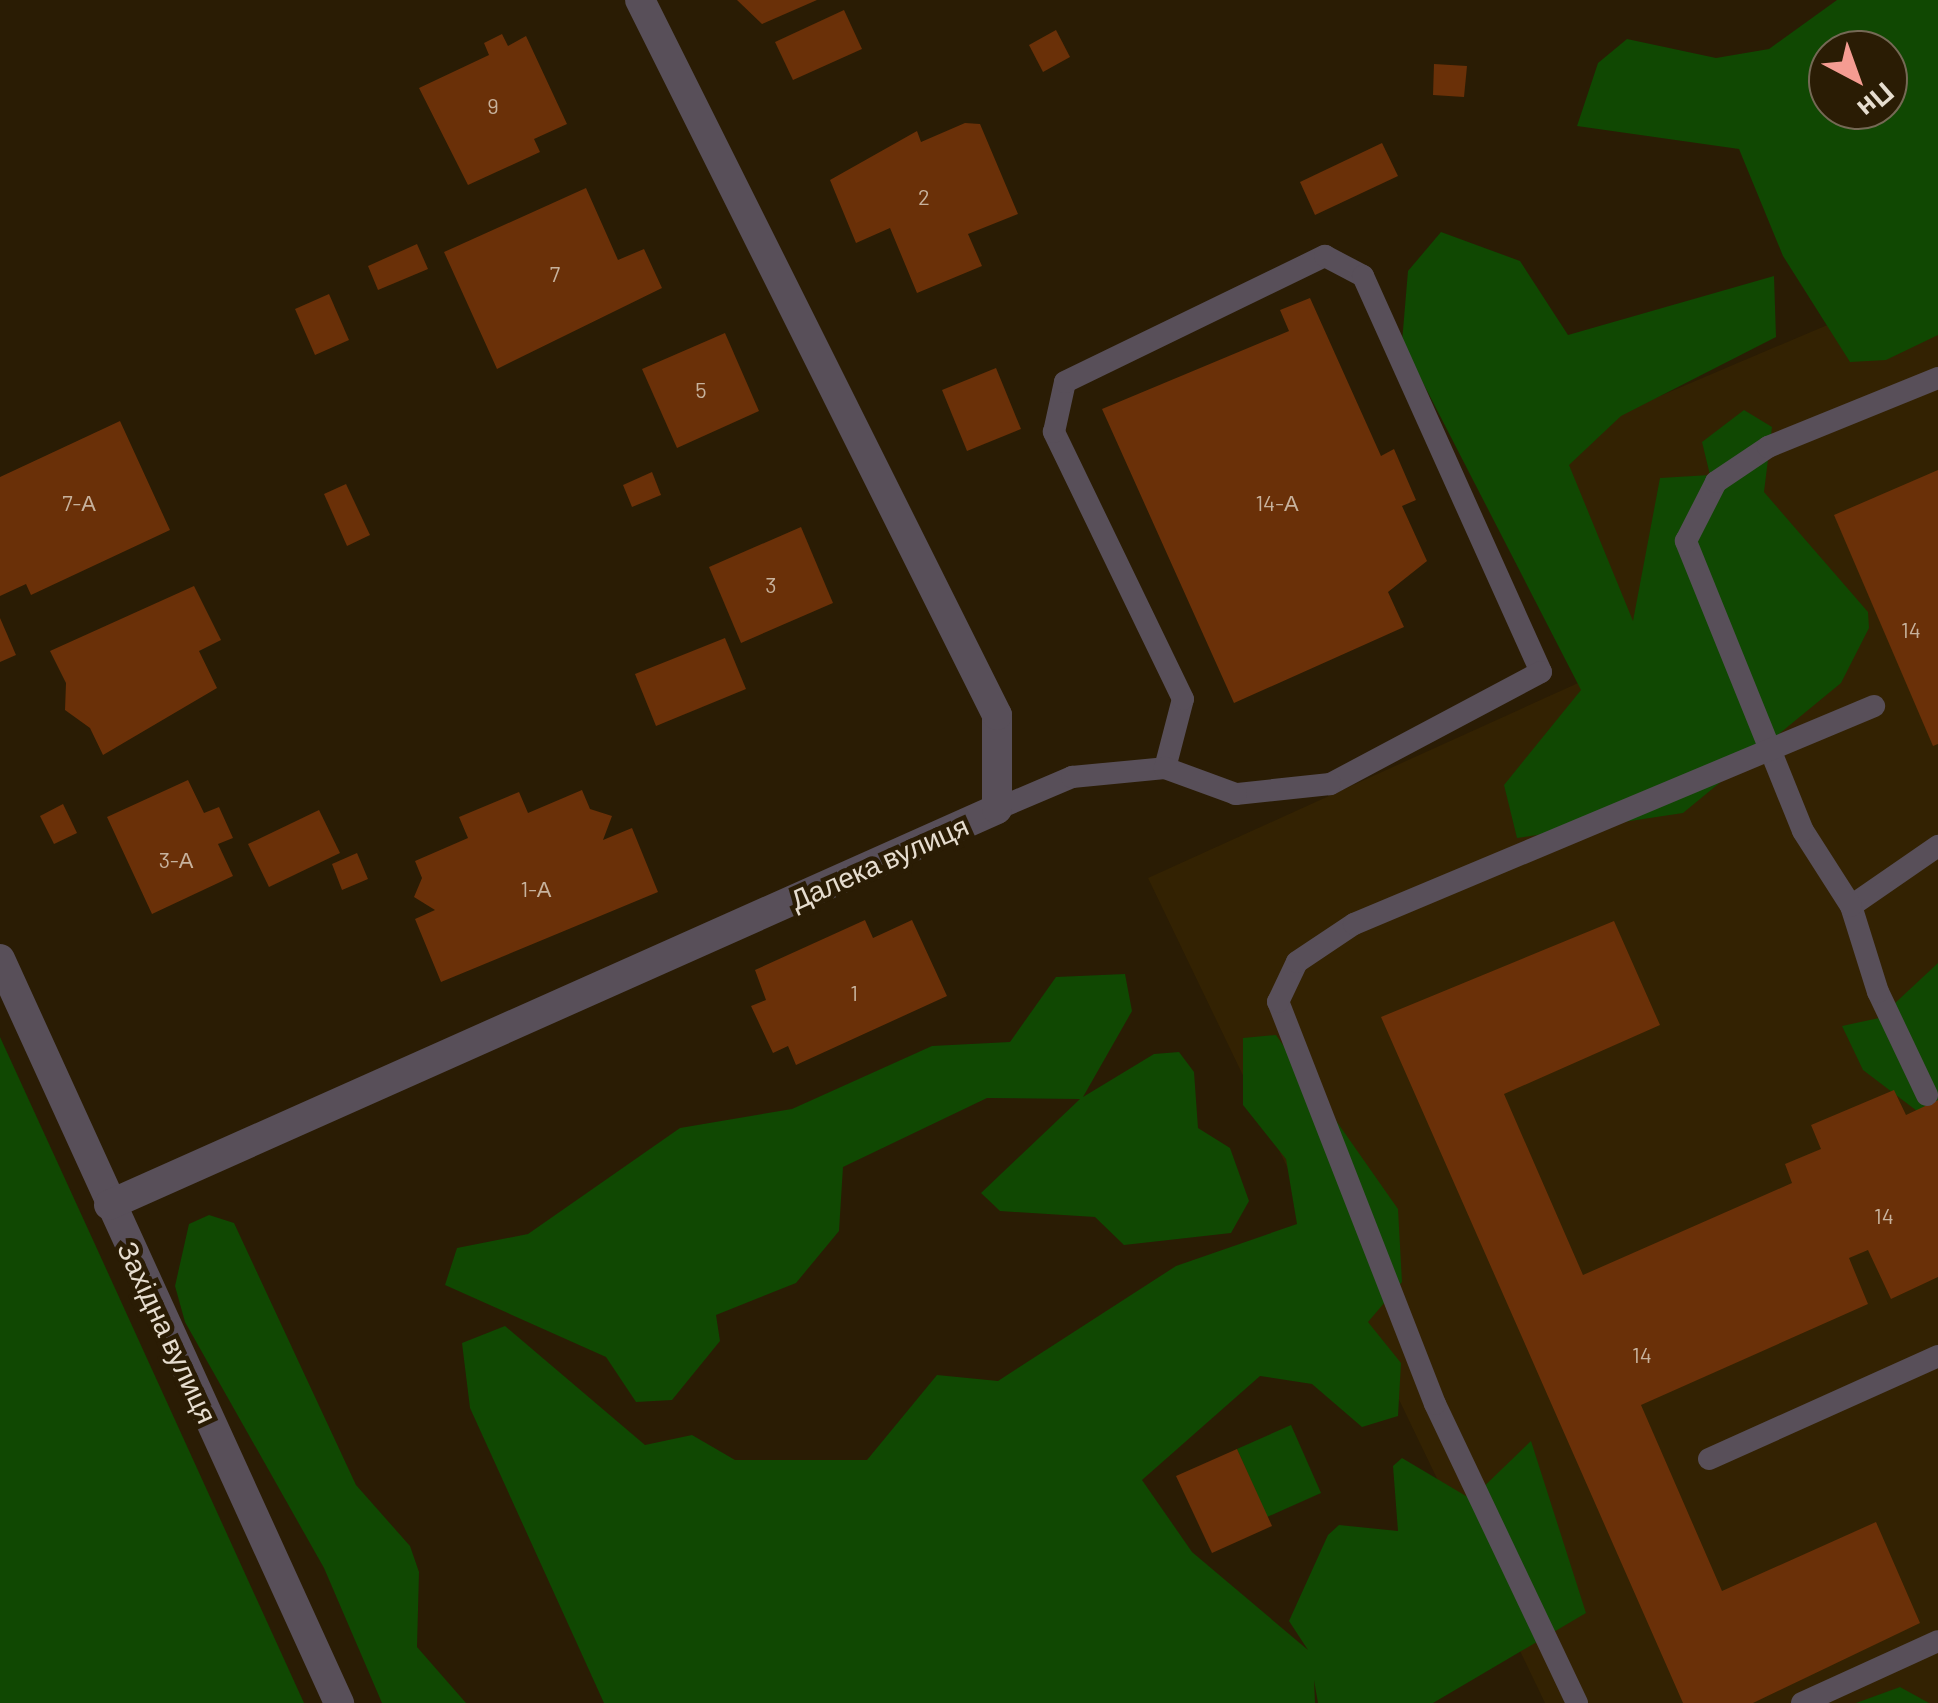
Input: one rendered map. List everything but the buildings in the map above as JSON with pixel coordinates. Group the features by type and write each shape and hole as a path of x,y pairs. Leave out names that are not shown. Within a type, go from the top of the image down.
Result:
{"street":[{"name":"Далека вулиця","path":"109,1204 998,809 996,715 640,0"},
{"name":"Західна вулиця","path":"0,959 339,1703"}],"lane":[{"path":"998,809 1072,776 1165,768 1236,794 1330,784 1542,672 1363,276 1325,256 1065,382 1054,432 1183,699 1165,768"},
{"path":"1927,1095 1878,992 1851,906 1803,832 1686,541 1716,482 1768,447 1938,378"},
{"path":"1578,1703 1435,1404 1278,1002 1297,962 1354,924 1773,754 1874,706"},
{"path":"1851,906 1938,846"},
{"path":"1709,1460 1938,1356"},
{"path":"1802,1703 1938,1641"}],"shaded area":[{"path":"1938,278 1938,1703 1545,1703 1148,878 1609,669 1526,453"}],"green space":[{"path":"1837,0 1938,0 1938,335 1886,360 1850,362 1783,256 1739,149 1577,126 1598,63 1627,39 1716,58 1769,49"},
{"path":"1441,232 1520,261 1568,335 1774,276 1776,337 1621,416 1569,465 1633,621 1660,478 1710,475 1702,442 1744,410 1772,427 1764,492 1868,612 1869,628 1841,683 1683,813 1517,838 1504,785 1581,690 1402,342 1408,271"},
{"path":"1938,963 1938,1115 1917,1111 1863,1070 1842,1026 1879,1018"},
{"path":"1125,974 1132,1011 1083,1097 1154,1054 1179,1052 1194,1072 1198,1128 1230,1148 1249,1201 1231,1233 1124,1245 1095,1217 1000,1211 981,1193 1080,1099 987,1098 843,1167 839,1231 796,1283 716,1315 720,1341 672,1400 636,1402 606,1357 445,1285 457,1248 528,1234 680,1128 792,1109 932,1046 1010,1042 1056,977"},
{"path":"1276,1035 1398,1209 1402,1282 1368,1322 1401,1363 1398,1416 1362,1427 1312,1384 1260,1376 1142,1480 1192,1552 1308,1650 1289,1621 1328,1535 1339,1525 1398,1531 1393,1466 1402,1458 1471,1499 1531,1441 1586,1613 1433,1703 1318,1703 1314,1680 1315,1703 604,1703 470,1408 462,1343 505,1326 645,1445 692,1435 735,1460 867,1460 937,1375 998,1381 1176,1266 1297,1224 1286,1159 1243,1105 1243,1038"},
{"path":"0,1037 93,1240 304,1703 0,1703"},
{"path":"209,1215 234,1223 356,1485 410,1546 419,1572 417,1647 466,1703 382,1703 324,1568 185,1322 175,1286 189,1224"},
{"path":"1291,1425 1321,1493 1267,1517 1237,1449"},
{"path":"1900,1687 1929,1703 1856,1703"}]}
